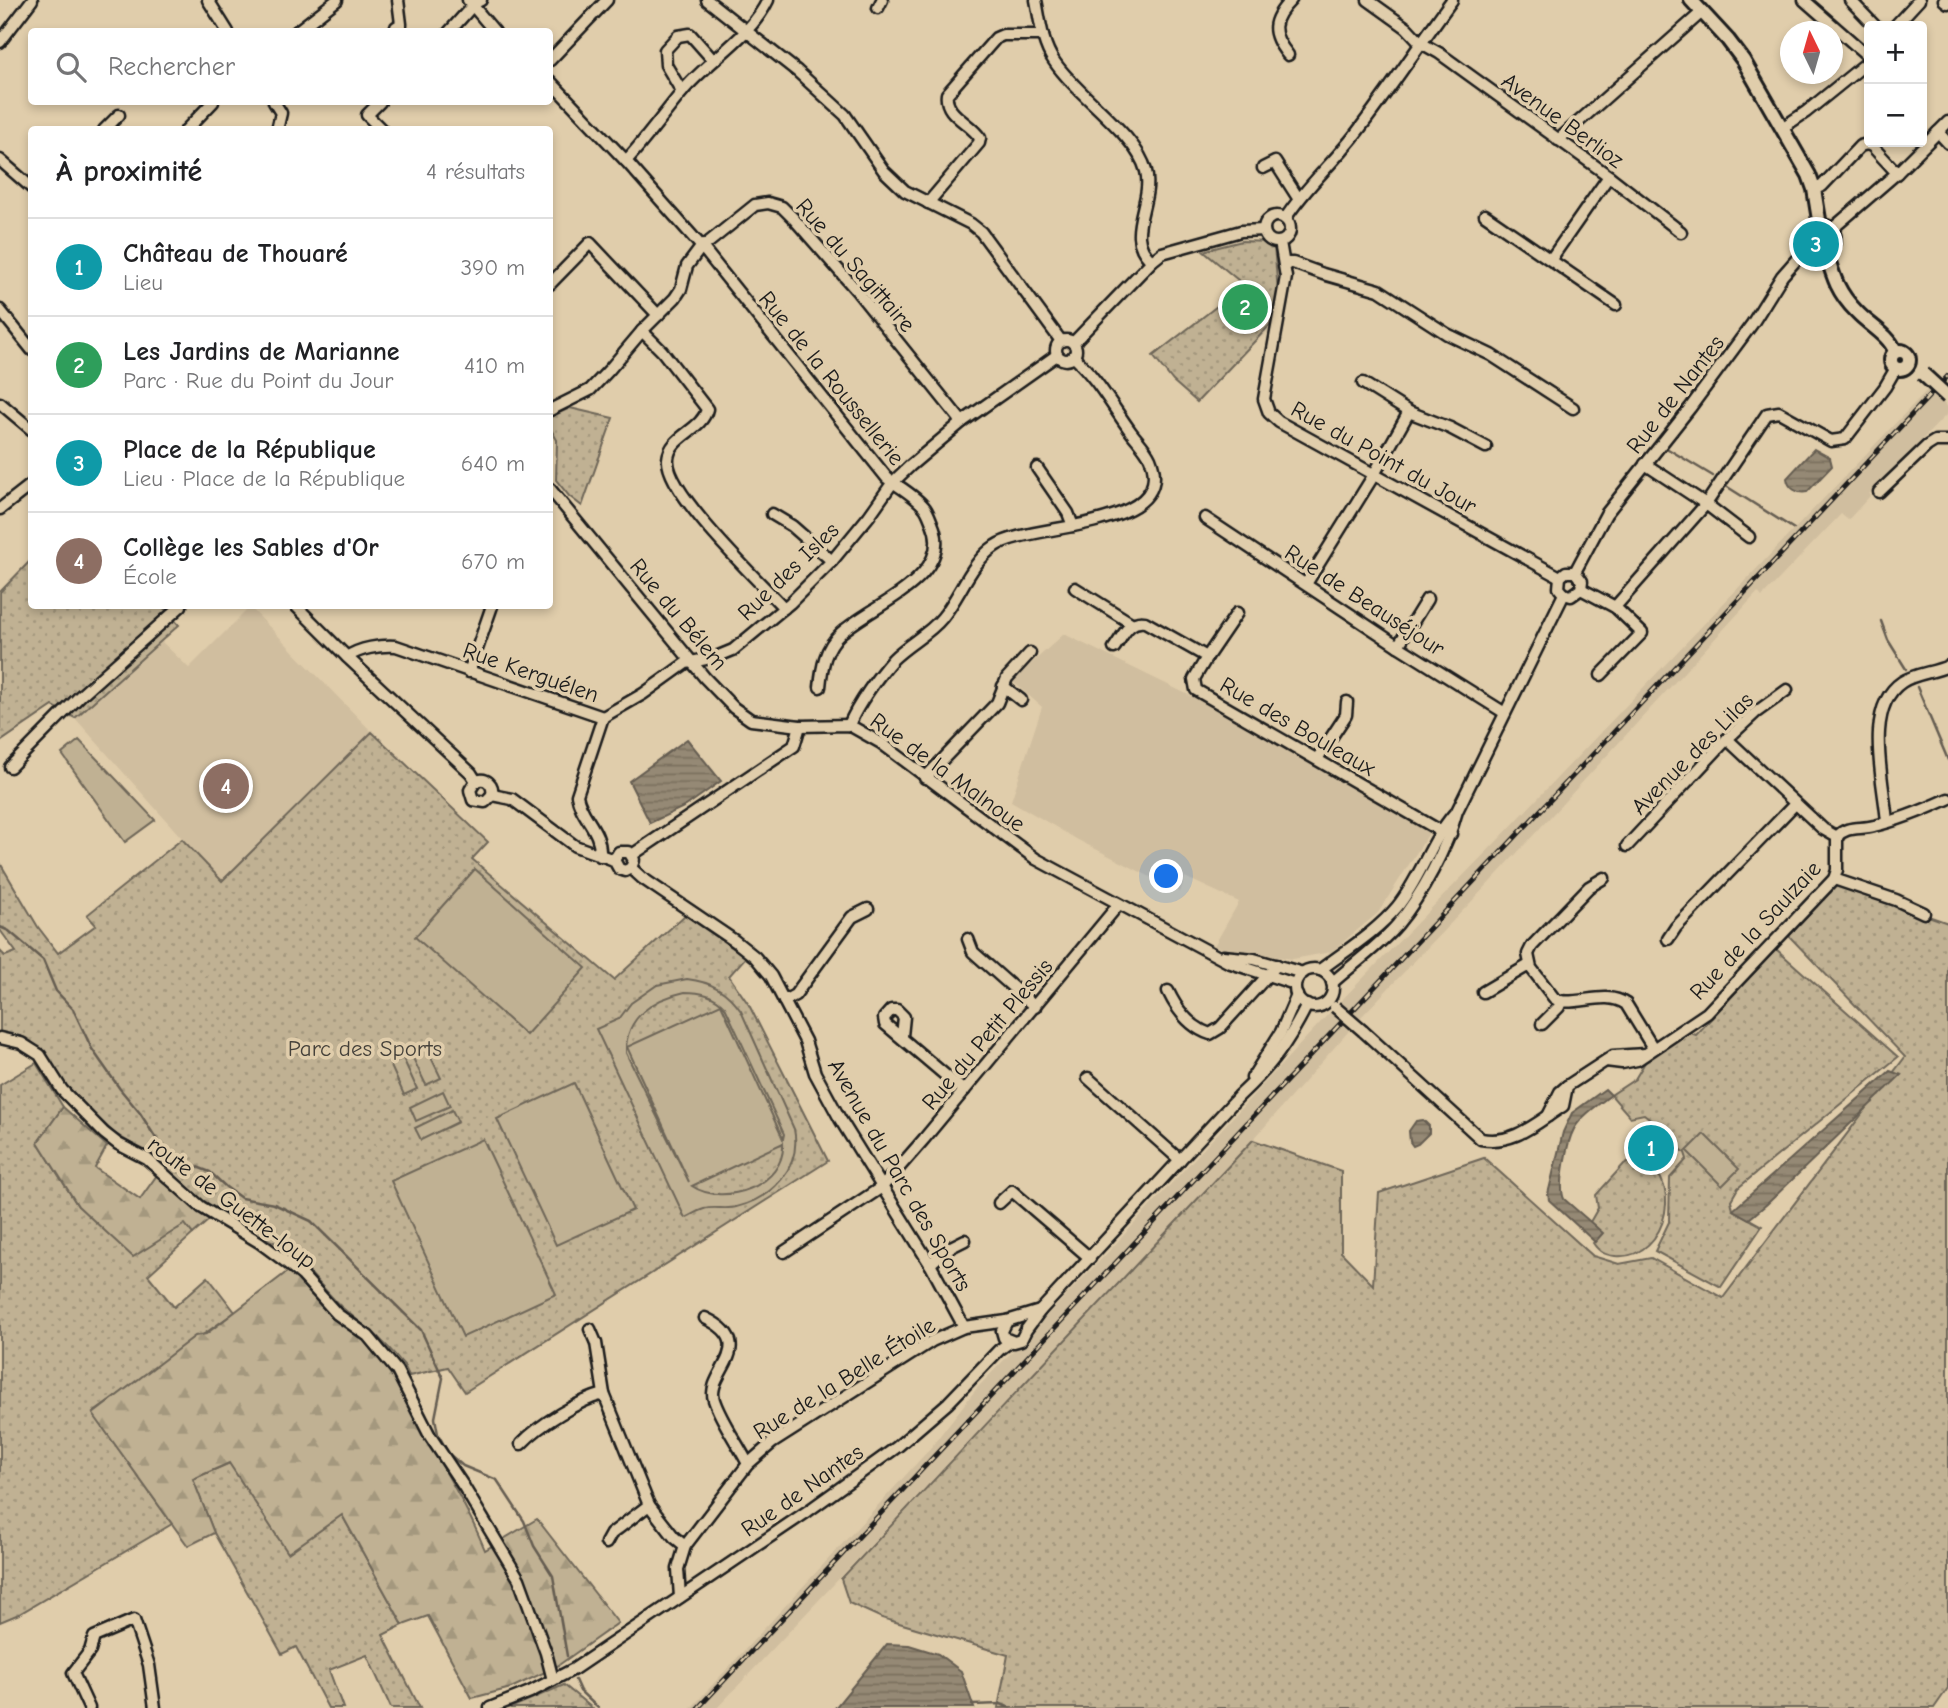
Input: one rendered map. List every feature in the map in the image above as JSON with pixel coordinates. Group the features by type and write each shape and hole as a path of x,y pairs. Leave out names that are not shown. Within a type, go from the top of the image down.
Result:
{"main road":[{"path":"1691,0 1743,60 1782,128 1812,185 1826,228 1833,239 1825,249"},
{"path":"1825,249 1817,248 1811,243 1810,234 1826,228"},
{"path":"1825,249 1836,286 1857,312 1889,340 1895,351 1907,354 1902,366 1923,374 1948,397"}],"street":[{"path":"0,42 32,0"},
{"path":"208,0 226,28"},
{"path":"301,28 337,0"},
{"path":"396,27 401,24 398,0"},
{"path":"452,28 470,4 481,0"},
{"path":"553,57 607,0"},
{"path":"707,0 797,71 845,114 884,170 905,191 971,224 981,232 1061,341"},
{"path":"626,160 682,92 746,30 768,0"},
{"path":"1036,0 1043,35 1052,59 1126,138 1142,159 1147,175 1145,200 1137,234 1139,246 1152,261"},
{"path":"1288,55 1278,43 1274,23 1281,9 1291,0"},
{"name":"Avenue Berlioz","path":"1368,0 1407,28 1421,43 1439,53 1609,176 1681,232"},
{"path":"1285,219 1298,198 1347,144 1452,0"},
{"path":"1804,0 1864,54"},
{"path":"1850,0 1870,21"},
{"path":"1900,21 1919,0"},
{"path":"470,4 491,28"},
{"path":"1558,140 1702,12"},
{"path":"682,92 666,65 665,50 678,36 690,34 713,61"},
{"path":"928,203 979,143 979,138 948,108 947,94 996,38 1003,35 1043,35"},
{"path":"1782,128 1806,112 1864,63"},
{"name":"Rue de la Roussellerie","path":"553,84 626,160 702,247 893,482 925,508 937,533 937,550 933,560 911,584 840,634 827,652 822,666 820,687"},
{"path":"190,126 210,105"},
{"path":"276,105 281,113 278,126"},
{"path":"377,105 368,115 378,126"},
{"path":"112,126 119,115"},
{"path":"1826,228 1897,173 1948,122"},
{"path":"1938,132 1948,143"},
{"path":"1812,185 1826,182 1860,146 1867,144 1897,173"},
{"path":"0,160 28,184"},
{"path":"1263,168 1275,162 1298,198"},
{"path":"1551,258 1609,176"},
{"name":"Rue du Sagittaire","path":"702,247 755,205 768,203 782,207 857,291 962,422"},
{"path":"1485,215 1616,305"},
{"path":"1273,217 1285,219 1289,234 1280,242 1269,240 1264,230 1266,222 1273,217"},
{"path":"1073,343 1152,261 1163,253 1241,231 1264,230"},
{"name":"Rue du Point du Jour","path":"1280,242 1286,277 1264,399 1269,413 1279,422 1560,577"},
{"path":"553,281 590,243 658,315"},
{"name":"Rue de Nantes","path":"1575,572 1605,514 1723,364 1782,276 1811,243"},
{"path":"553,408 590,390 675,298 681,289 687,266 702,247"},
{"path":"1284,263 1293,262 1323,274 1379,290 1444,339 1491,355 1573,408"},
{"path":"0,310 28,345"},
{"path":"642,331 662,351 707,409 701,421 674,444 668,458 670,474 680,492 713,531 784,608"},
{"path":"1068,340 1073,343 1076,351 1073,356 1065,359 1057,355 1056,345 1061,341 1068,340"},
{"name":"Rue des Isles","path":"692,663 733,650 784,608 832,561 893,482 962,422 1057,355"},
{"path":"849,725 855,712 893,659 940,620 983,556 994,546 1028,533 1118,516 1138,504 1150,490 1153,473 1150,457 1105,394 1073,356"},
{"path":"1615,607 1706,504 1768,414 1779,412 1831,441 1840,442 1846,439 1902,366"},
{"path":"1363,383 1409,412 1450,428 1486,447"},
{"path":"0,403 28,427"},
{"path":"1306,584 1374,475 1409,412"},
{"path":"1880,492 1927,446 1948,441"},
{"path":"1644,464 1706,504 1749,537"},
{"path":"1037,468 1068,513 1073,526"},
{"path":"0,509 28,487"},
{"name":"Rue du Bélem","path":"553,493 692,663 734,708 751,720 800,726"},
{"path":"772,514 792,526 832,561"},
{"name":"Rue de Beauséjour","path":"1205,518 1398,646 1505,713"},
{"path":"1320,971 1396,908 1407,893 1458,811 1561,599 1558,584 1560,577 1566,572 1575,572 1582,581 1581,589 1572,596 1561,599"},
{"name":"Rue des Bouleaux","path":"1075,588 1131,623 1138,620 1145,622 1207,657 1194,679 1196,690 1446,832"},
{"path":"1581,589 1615,607 1642,633 1601,675"},
{"path":"1398,646 1427,599"},
{"path":"10,767 80,696 178,609"},
{"path":"299,609 471,773 476,781"},
{"path":"469,672 491,609"},
{"path":"1207,657 1237,613"},
{"path":"1114,648 1131,623"},
{"name":"Rue Kerguélen","path":"347,657 352,653 383,645 396,646 603,717 643,694 686,663 692,663"},
{"path":"925,778 997,703 1007,678 1030,653"},
{"path":"1887,822 1878,727 1886,698 1902,682 1948,666"},
{"path":"1003,686 1020,701"},
{"name":"Avenue des Lilas","path":"1627,846 1727,738 1787,690"},
{"path":"1317,758 1346,715 1348,702"},
{"path":"600,856 599,836 578,802 577,795 603,717"},
{"name":"Rue de la Malnoue","path":"800,726 849,725 881,743 1036,859 1228,962 1295,984"},
{"path":"632,855 794,746 800,726"},
{"path":"1727,738 1795,804 1823,829 1837,837"},
{"path":"476,781 488,782 493,789 492,795 483,803 474,800 470,790 476,781"},
{"path":"492,795 512,799 561,838 614,860 619,869 625,871 634,863 632,855 626,851 619,852 614,860"},
{"name":"Rue de la Saulzaie","path":"1331,1004 1481,1139 1502,1141 1521,1134 1563,1106 1567,1086 1606,1061 1630,1062 1707,1013 1834,879 1837,870 1837,837 1846,830 1871,827 1910,816 1948,799"},
{"path":"1668,939 1676,927 1795,804"},
{"path":"1332,983 1395,926 1410,907 1446,832"},
{"name":"Avenue du Parc des Sports","path":"631,868 755,957 771,976 805,1041 815,1073 840,1119 930,1264 964,1327"},
{"path":"1604,878 1589,887 1532,946 1528,954 1529,965 1554,998 1561,1001 1619,999 1626,1004 1649,1051"},
{"path":"1834,879 1896,900 1924,913"},
{"name":"Rue du Petit Plessis","path":"784,1252 795,1242 882,1186 1119,904"},
{"path":"784,1002 795,995 852,917 868,909"},
{"path":"968,939 973,952 1035,1007"},
{"name":"Rue de la Malnoue","path":"1219,956 1254,959 1303,973"},
{"path":"1168,991 1177,1010 1198,1031 1210,1034 1220,1028 1277,965"},
{"path":"1483,992 1529,965"},
{"path":"1312,969 1320,971 1327,975 1332,983 1331,1004 1307,1005 1297,995 1295,984 1303,973 1312,969"},
{"name":"Rue de Nantes","path":"1239,1096 1280,1032 1297,995"},
{"path":"1542,1024 1559,1007 1561,1001"},
{"name":"Rue de Nantes","path":"1008,1330 1021,1340 1040,1311 1262,1074 1287,1044 1307,1005"},
{"path":"902,1036 964,1091"},
{"name":"route de Guette-loup","path":"0,1038 21,1043 40,1055 62,1090 104,1133 147,1159 201,1208 259,1242 286,1262 302,1275 337,1314 368,1336 397,1371 430,1436 519,1579 553,1680"},
{"path":"1088,1078 1181,1160"},
{"path":"999,1203 1012,1191 1090,1258"},
{"path":"930,1264 949,1248 965,1240"},
{"name":"Rue de Nantes","path":"490,1708 553,1680 612,1644 897,1447 948,1403 999,1350 1008,1330 1040,1311"},
{"path":"705,1318 720,1326 729,1342 730,1354 724,1370 713,1385 714,1399 748,1464"},
{"name":"Rue de la Belle Étoile","path":"680,1597 678,1569 685,1546 748,1464 772,1443 932,1341 964,1327 992,1322 1008,1330"},
{"path":"1008,1330 1023,1323 1026,1330"},
{"path":"590,1329 596,1343 604,1394 649,1505 674,1537 685,1546"},
{"path":"522,1444 530,1435 589,1398 604,1394"},
{"path":"606,1543 611,1534 649,1505"},
{"path":"89,1708 73,1674 90,1651 94,1637 134,1620 149,1665 155,1708"}],"shaded area":[{"path":"1929,388 1948,407 1948,413 1869,494 1848,520 1841,514 1762,597 1758,592 1492,880 1362,1016 1253,1140 717,1708 691,1708 928,1451 977,1388 1108,1252 1331,1011"},
{"path":"1814,449 1830,458 1832,466 1807,492 1797,491 1789,485 1787,478"},
{"path":"248,609 252,609 372,732 221,882 75,718 161,641 189,668"},
{"path":"1064,634 1258,729 1431,830 1378,913 1331,952 1293,959 1214,946 1239,902 1185,877 1180,892 1078,840 1011,801 1042,707 1012,681"},
{"path":"687,739 721,781 686,806 650,823 629,781"},
{"path":"1890,1071 1901,1075 1767,1204 1749,1219 1733,1210"},
{"path":"1605,1089 1611,1095 1577,1124 1571,1135 1563,1175 1564,1199 1603,1233 1595,1242 1549,1200 1548,1194 1563,1132 1572,1113"},
{"path":"1423,1120 1429,1126 1429,1133 1413,1146 1409,1131 1416,1121"},
{"path":"887,1644 909,1645 938,1654 961,1671 974,1708 835,1708"}],"green space":[{"path":"1242,241 1270,242 1274,246 1278,291 1271,324 1197,402 1173,381 1153,356 1244,285 1203,251"},
{"path":"570,408 613,418 582,506 569,496 556,480 557,440 553,433 553,416"},
{"path":"28,563 28,609 165,609 179,625 75,718 53,706 0,742 0,592"},
{"name":"Parc des Sports","path":"372,732 488,842 472,859 614,980 685,915 746,957 729,976 749,1005 828,1161 465,1392 448,1367 409,1376 404,1365 377,1336 340,1306 287,1248 245,1229 204,1202 158,1160 114,1133 66,1088 45,1052 26,1038 0,1032 0,951 5,956 16,952 0,930 0,863 38,927 58,953 96,925 87,915 182,839 222,881"},
{"path":"79,740 155,820 125,842 62,754"},
{"path":"475,869 586,968 526,1035 415,937"},
{"path":"1838,884 1948,923 1948,1688 1934,1708 998,1708 1008,1655 882,1618 849,1603 841,1579 1253,1140 1341,1171 1341,1252 1373,1285 1379,1193 1484,1158 1593,1256 1619,1264 1651,1258 1723,1298 1905,1057 1789,936"},
{"path":"1776,949 1898,1057 1738,1188 1731,1200 1733,1210 1762,1226 1721,1287 1655,1251 1669,1222 1670,1178 1687,1159 1685,1153 1649,1118 1644,1114 1630,1117 1611,1095 1635,1079 1647,1059 1688,1032 1696,1035"},
{"path":"687,979 696,980 711,985 730,998 741,1011 794,1129 795,1143 789,1168 772,1189 749,1203 732,1208 704,1209 685,1218 596,1029 619,1019 631,1003 657,985","holes":["685,992 707,995 716,1000 725,1007 784,1134 783,1139 721,1004 627,1047 689,1182 626,1053 627,1040 630,1029 643,1012 662,999","783,1143 781,1158 774,1171 764,1181 750,1188 720,1194 705,1192 692,1186"]},
{"path":"426,1047 441,1078 426,1085 411,1054"},
{"path":"403,1058 417,1089 404,1095 390,1064"},
{"path":"36,1063 63,1107 38,1142 78,1206 185,1224 193,1234 148,1275 174,1307 208,1277 235,1312 93,1413 172,1524 19,1614 0,1622 0,1085"},
{"path":"574,1083 633,1210 556,1245 497,1119"},
{"path":"443,1091 450,1106 416,1121 410,1107"},
{"path":"63,1107 107,1146 95,1168 140,1199 157,1175 209,1220 193,1234 185,1224 133,1257 78,1206 38,1142"},
{"path":"452,1110 458,1122 421,1140 415,1128"},
{"path":"1704,1134 1739,1169 1722,1186 1687,1151"},
{"path":"483,1139 556,1294 463,1337 391,1181"},
{"path":"1633,1159 1650,1166 1661,1179 1666,1195 1665,1213 1659,1230 1648,1245 1634,1254 1608,1255 1593,1243 1602,1233 1590,1222 1598,1208 1596,1195 1624,1164"},
{"path":"300,1262 336,1302 388,1347 403,1365 409,1376 398,1385 466,1508 485,1550 537,1519 618,1623 556,1667 511,1688 472,1698 428,1616 403,1625 342,1515 288,1553 229,1463 193,1479 214,1533 188,1546 93,1414 195,1336 206,1334"},
{"path":"230,1463 342,1515 403,1625 383,1635 420,1708 391,1708 367,1655 329,1670 343,1708 328,1708 296,1647 282,1654 214,1533 193,1479"},
{"path":"564,1685 592,1708 510,1708"}],"waterway":[{"path":"1668,449 1713,476"},
{"path":"1726,486 1794,529"},
{"path":"1881,621 1888,640 1906,669"},
{"path":"1917,687 1948,760"},
{"path":"0,927 9,931 43,960 56,991 73,1009 92,1049 140,1113 164,1151 174,1158 210,1172 241,1198 274,1204 311,1221 421,1330 443,1378 435,1418 438,1434 449,1454 463,1466 497,1480 524,1521 534,1546 553,1576 567,1656"},
{"path":"575,1680 580,1691 598,1708"},
{"path":"972,1705 1001,1704 1010,1708"}],"railway":[{"path":"698,1708 1948,376"}],"place":[{"name":"Place de la République","path":"1816,244"},
{"name":"Les Jardins de Marianne","path":"1245,307"},
{"name":"Collège les Sables d'Or","path":"226,786"},
{"name":"Château de Thouaré","path":"1651,1148"}]}
